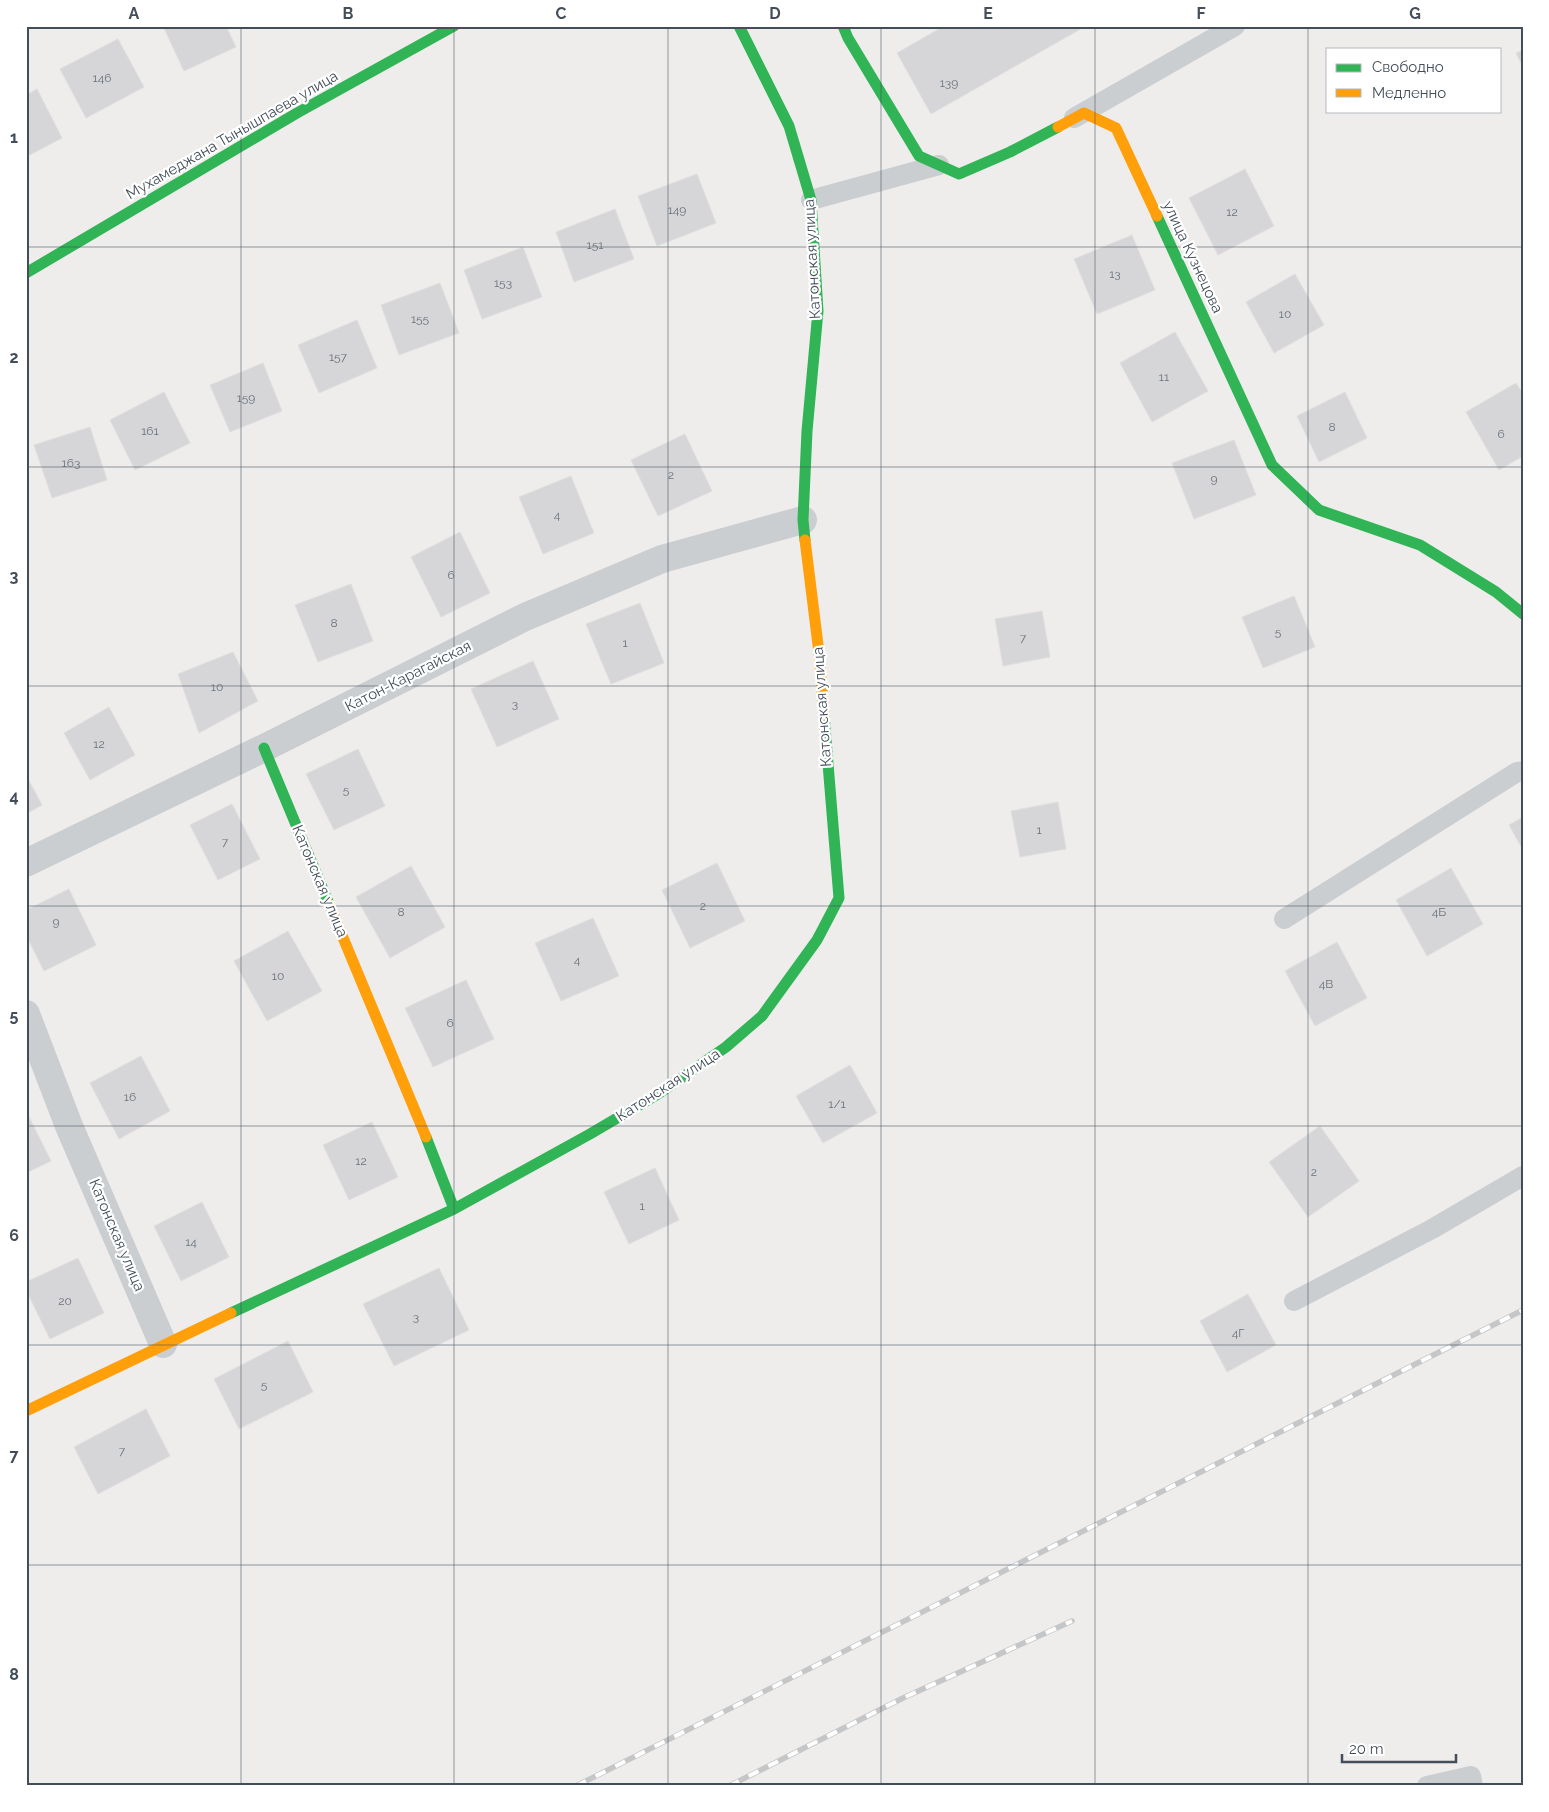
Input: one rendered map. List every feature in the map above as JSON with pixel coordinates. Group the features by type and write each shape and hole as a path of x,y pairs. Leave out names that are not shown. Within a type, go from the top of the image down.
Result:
{"street":[{"name":"Мухамеджана Тынышпаева улица","path":"26,273 297,113 454,26"},
{"name":"Катонская улица","path":"26,1411 163,1344 454,1209 641,1104 726,1046 762,1016 817,940 839,898 819,653 803,520 807,431 818,311 811,200 789,126 739,26"},
{"name":"улица Кузнецова","path":"843,26 848,38 918,156 959,174 1010,152 1084,113 1116,128 1272,464 1319,510 1420,545 1496,592 1523,614"},
{"name":"Катон-Карагайская","path":"26,863 264,748 524,617 662,559 803,520"},
{"name":"Катонская улица","path":"264,748 433,1154 454,1209"},
{"name":"Катонская улица","path":"26,1014 69,1126 163,1344"}],"lane":[{"path":"1061,125 1235,26"},
{"path":"811,200 939,166"},
{"path":"1284,919 1517,772 1523,771"},
{"path":"1294,1301 1432,1229 1523,1176"},
{"path":"1427,1786 1471,1776 1473,1786"}],"building":[{"path":"163,26 226,26 236,47 184,71"},
{"path":"944,26 1086,26 931,114 897,53"},
{"path":"118,39 144,87 86,118 60,69"},
{"path":"1523,50 1523,67 1516,53"},
{"path":"37,89 62,138 26,157 26,95"},
{"path":"1245,169 1274,226 1218,255 1189,198"},
{"path":"697,174 716,223 657,246 638,196"},
{"path":"615,209 634,259 574,282 556,232"},
{"path":"1132,235 1155,290 1097,314 1074,259"},
{"path":"523,247 542,297 482,319 464,270"},
{"path":"1295,274 1324,325 1274,353 1246,302"},
{"path":"440,283 459,333 399,355 381,305"},
{"path":"357,320 377,368 319,393 298,345"},
{"path":"1175,332 1208,391 1152,422 1120,363"},
{"path":"263,363 282,411 230,432 210,385"},
{"path":"1516,383 1523,394 1523,456 1499,470 1466,412"},
{"path":"164,392 190,443 135,470 110,420"},
{"path":"1345,392 1367,438 1319,462 1297,416"},
{"path":"90,427 107,480 52,498 34,445"},
{"path":"685,434 712,491 658,516 631,460"},
{"path":"1234,440 1256,495 1194,519 1172,463"},
{"path":"571,476 594,533 543,554 519,497"},
{"path":"460,532 490,593 441,617 411,557"},
{"path":"351,584 373,641 318,662 295,605"},
{"path":"1294,596 1315,647 1263,668 1242,617"},
{"path":"640,603 664,663 611,684 586,624"},
{"path":"1042,611 1050,657 1003,666 995,619"},
{"path":"233,652 258,701 199,733 178,674"},
{"path":"533,661 559,719 497,747 471,689"},
{"path":"109,707 135,755 90,780 64,733"},
{"path":"358,749 385,806 334,830 306,774"},
{"path":"26,775 42,805 26,814"},
{"path":"1058,802 1066,849 1020,857 1011,811"},
{"path":"232,804 260,859 218,880 190,825"},
{"path":"1523,817 1523,850 1509,825"},
{"path":"717,863 745,921 690,948 662,890"},
{"path":"411,866 445,927 390,958 356,897"},
{"path":"1451,868 1483,924 1427,956 1396,900"},
{"path":"69,889 96,945 44,971 26,935 26,910"},
{"path":"593,918 619,976 561,1001 535,943"},
{"path":"288,931 322,991 267,1021 234,961"},
{"path":"1337,942 1367,998 1315,1026 1285,971"},
{"path":"466,980 494,1039 433,1067 405,1008"},
{"path":"141,1056 170,1111 119,1139 90,1083"},
{"path":"850,1065 877,1113 823,1143 796,1096"},
{"path":"26,1111 51,1161 26,1173"},
{"path":"372,1122 398,1177 349,1200 323,1145"},
{"path":"1320,1126 1359,1181 1308,1217 1269,1162"},
{"path":"655,1168 679,1220 629,1244 604,1192"},
{"path":"202,1202 229,1257 181,1281 154,1226"},
{"path":"78,1258 104,1313 50,1339 26,1290 26,1282"},
{"path":"439,1268 469,1330 394,1366 363,1304"},
{"path":"1248,1294 1276,1345 1227,1372 1200,1321"},
{"path":"288,1341 313,1392 239,1429 214,1379"},
{"path":"146,1409 170,1456 98,1494 74,1447"}],"railway":[{"path":"576,1786 1523,1310"},
{"path":"729,1786 903,1698 1072,1621"}],"traffic: fast":[{"path":"26,273 297,113 454,26"},
{"path":"739,26 789,126 811,200 818,311 807,431 803,520 805,540"},
{"path":"843,26 848,38 919,156 959,174 1010,152 1058,127"},
{"path":"1157,216 1272,465 1319,510 1420,545 1496,592 1523,614"},
{"path":"454,1209 658,1094 726,1047 762,1016 817,940 839,898 824,715"},
{"path":"264,748 329,904"},
{"path":"231,1313 454,1209 426,1137"}],"traffic: slow":[{"path":"1058,127 1084,113 1116,128 1157,216"},
{"path":"805,540 819,653 824,715"},
{"path":"329,904 426,1137"},
{"path":"26,1411 231,1313"}]}
